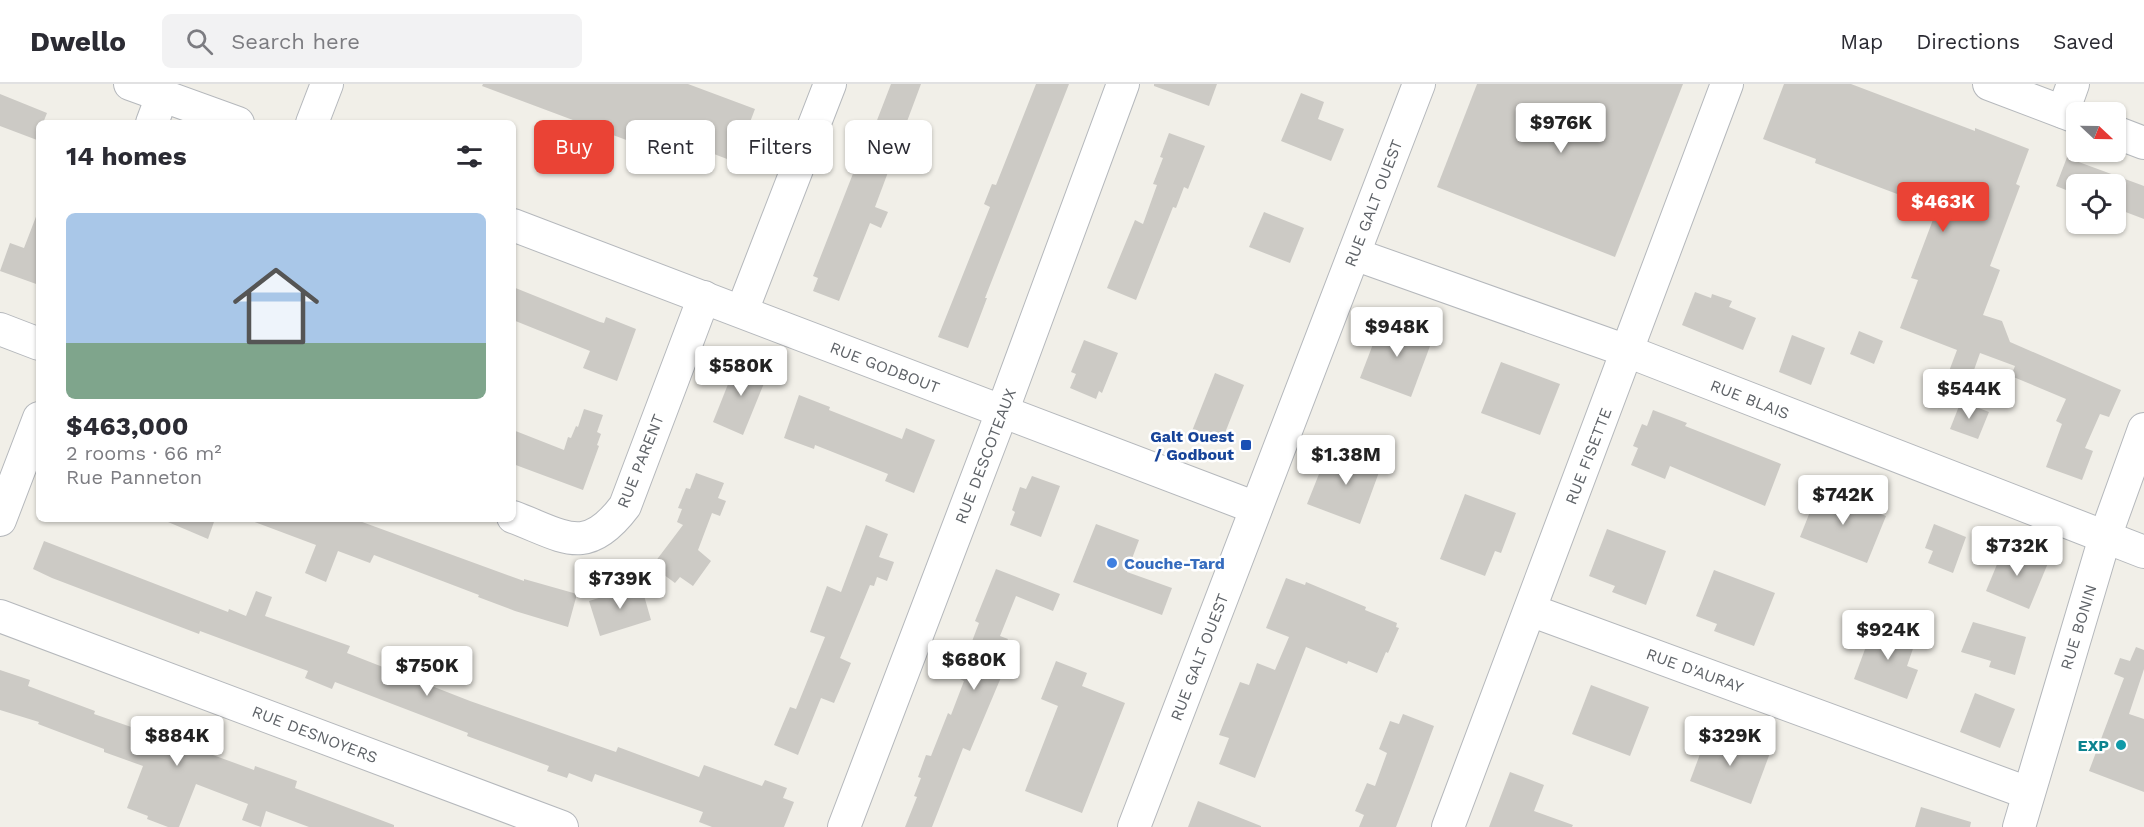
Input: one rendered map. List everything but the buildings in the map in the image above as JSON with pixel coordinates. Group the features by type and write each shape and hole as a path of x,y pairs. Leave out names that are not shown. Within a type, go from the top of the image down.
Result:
{"street":[{"path":"130,84 157,110 219,120"},
{"path":"313,120 327,84"},
{"path":"741,311 830,84"},
{"name":"RUE DESCOTEAUX","path":"844,827 1124,84"},
{"name":"RUE GALT OUEST","path":"1134,827 1419,84"},
{"name":"RUE FISETTE","path":"1448,827 1727,84"},
{"path":"1989,84 2066,103"},
{"path":"2126,136 2144,143"},
{"name":"RUE GODBOUT","path":"516,226 1256,508"},
{"name":"RUE BLAIS","path":"1354,254 1627,351 2144,552"},
{"name":"RUE PARENT","path":"516,519 567,537 582,539 593,536 611,524 624,506 704,297"},
{"path":"0,329 36,343"},
{"path":"0,520 36,426"},
{"name":"RUE BONIN","path":"2019,827 2105,537 2144,429"},
{"name":"RUE D'AURAY","path":"1530,610 2028,793"},
{"name":"RUE DESNOYERS","path":"0,616 508,817 562,827"}],"place":[{"name":"Galt Ouest / Godbout","path":"1246,445"},
{"name":"Couche-Tard","path":"1112,563"},
{"name":"EXP","path":"2121,745"}]}
